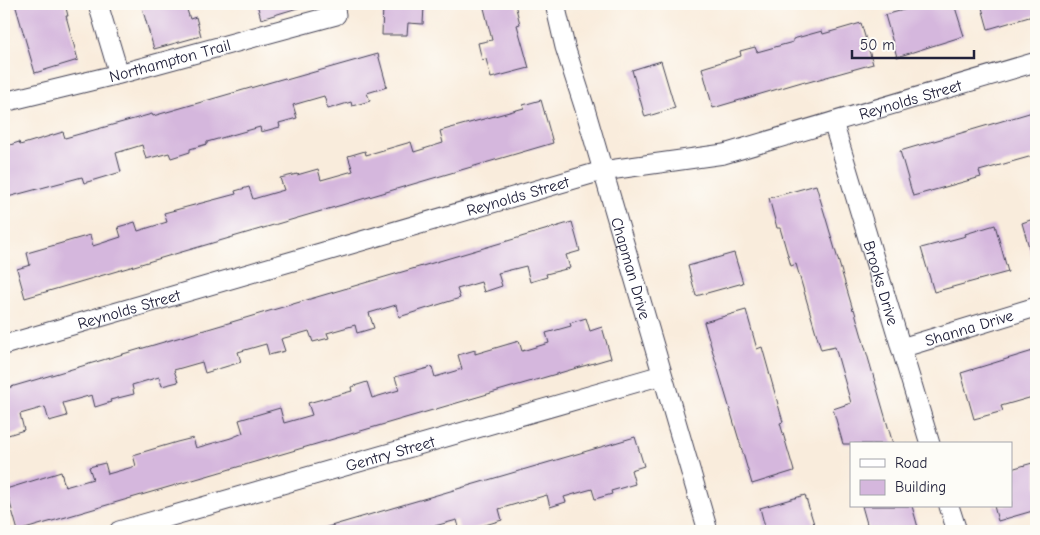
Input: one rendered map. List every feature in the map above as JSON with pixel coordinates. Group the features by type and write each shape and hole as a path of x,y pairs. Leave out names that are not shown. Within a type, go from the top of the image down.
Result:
{"street":[{"path":"98,4 119,74"},
{"name":"Chapman Drive","path":"555,4 565,46 708,531"},
{"name":"Northampton Trail","path":"4,102 119,74 335,9"},
{"name":"Reynolds Street","path":"4,345 602,171 724,154 1036,62"},
{"name":"Brooks Drive","path":"833,122 929,442"},
{"name":"Shanna Drive","path":"902,348 1036,307"},
{"name":"Gentry Street","path":"119,531 662,376"},
{"path":"950,508 957,531"}],"building":[{"path":"15,4 65,4 68,16 66,16 78,60 35,73"},
{"path":"141,4 185,4 190,19 196,17 201,36 154,49"},
{"path":"257,4 301,4 301,7 261,19"},
{"path":"383,4 424,6 423,24 408,23 407,35 382,35"},
{"path":"483,4 515,4 520,24 517,25 529,68 491,78 486,59 482,60 478,43 492,40"},
{"path":"925,4 954,4 964,36 897,57 885,15"},
{"path":"981,4 1036,4 1036,15 988,29"},
{"path":"861,23 873,64 805,83 805,81 713,108 702,68 741,56 740,51 755,47 757,52 793,42 793,39 822,31 823,34"},
{"path":"378,54 387,87 367,93 370,101 352,106 351,102 328,109 324,96 293,105 297,118 279,123 280,127 261,132 260,127 207,142 207,144 190,149 190,152 171,158 169,153 146,159 142,145 116,153 121,172 84,183 82,177 4,198 4,147 19,142 20,145 63,132 65,138 152,114 153,116 285,78 286,80"},
{"path":"661,61 675,108 645,117 632,70"},
{"path":"541,100 553,143 25,298 17,269 30,265 27,253 90,235 93,246 121,237 118,227 135,222 138,231 167,222 164,213 236,194 235,191 249,187 253,199 284,190 280,178 318,169 321,180 353,171 348,156 365,151 366,155 411,142 414,152 443,143 440,131 524,108 523,105"},
{"path":"1036,111 1036,155 979,171 981,177 913,196 900,151"},
{"path":"816,185 892,442 850,442 850,444 843,444 833,409 851,403 835,347 821,350 796,264 791,266 780,228 777,228 769,198"},
{"path":"1036,218 1036,260 1033,261 1022,223"},
{"path":"572,222 580,251 566,255 570,268 546,274 547,277 530,282 526,266 498,273 502,286 484,292 481,282 457,289 460,298 399,317 396,305 369,313 374,328 357,333 355,325 327,333 329,338 313,342 309,331 281,339 285,351 269,355 266,344 238,352 241,362 205,373 202,362 174,370 178,382 162,386 159,377 132,385 134,394 110,400 111,402 95,407 92,395 63,403 67,416 49,421 45,407 20,414 24,430 8,435 4,419 4,389"},
{"path":"995,225 1008,272 934,292 921,248 966,236 965,234"},
{"path":"734,253 743,283 696,296 688,266"},
{"path":"746,310 757,349 762,347 783,422 780,423 794,471 752,484 704,322"},
{"path":"586,318 590,331 602,327 611,358 18,531 6,489 61,472 65,487 93,479 89,467 105,463 108,474 136,466 133,455 177,442 193,438 196,448 231,438 243,433 239,420 280,408 284,423 312,415 308,403 352,391 351,387 367,382 372,398 399,390 395,377 432,367 435,377 462,369 458,355 475,350 475,354 519,341 522,351 549,343 546,333 571,326 570,323"},
{"path":"1033,351 1036,361 1036,396 1001,406 1003,411 974,419 961,373"},
{"path":"635,437 644,466 631,470 635,484 611,491 612,494 595,499 592,489 564,497 566,502 550,507 547,495 499,509 502,520 465,531 460,531 457,520 431,527 432,531 324,531 324,528"},
{"path":"1036,462 1036,510 998,521 995,508 1012,508 1012,469"},
{"path":"805,495 814,524 789,531 766,531 760,508"},
{"path":"863,508 913,508 919,531 869,531"}]}
